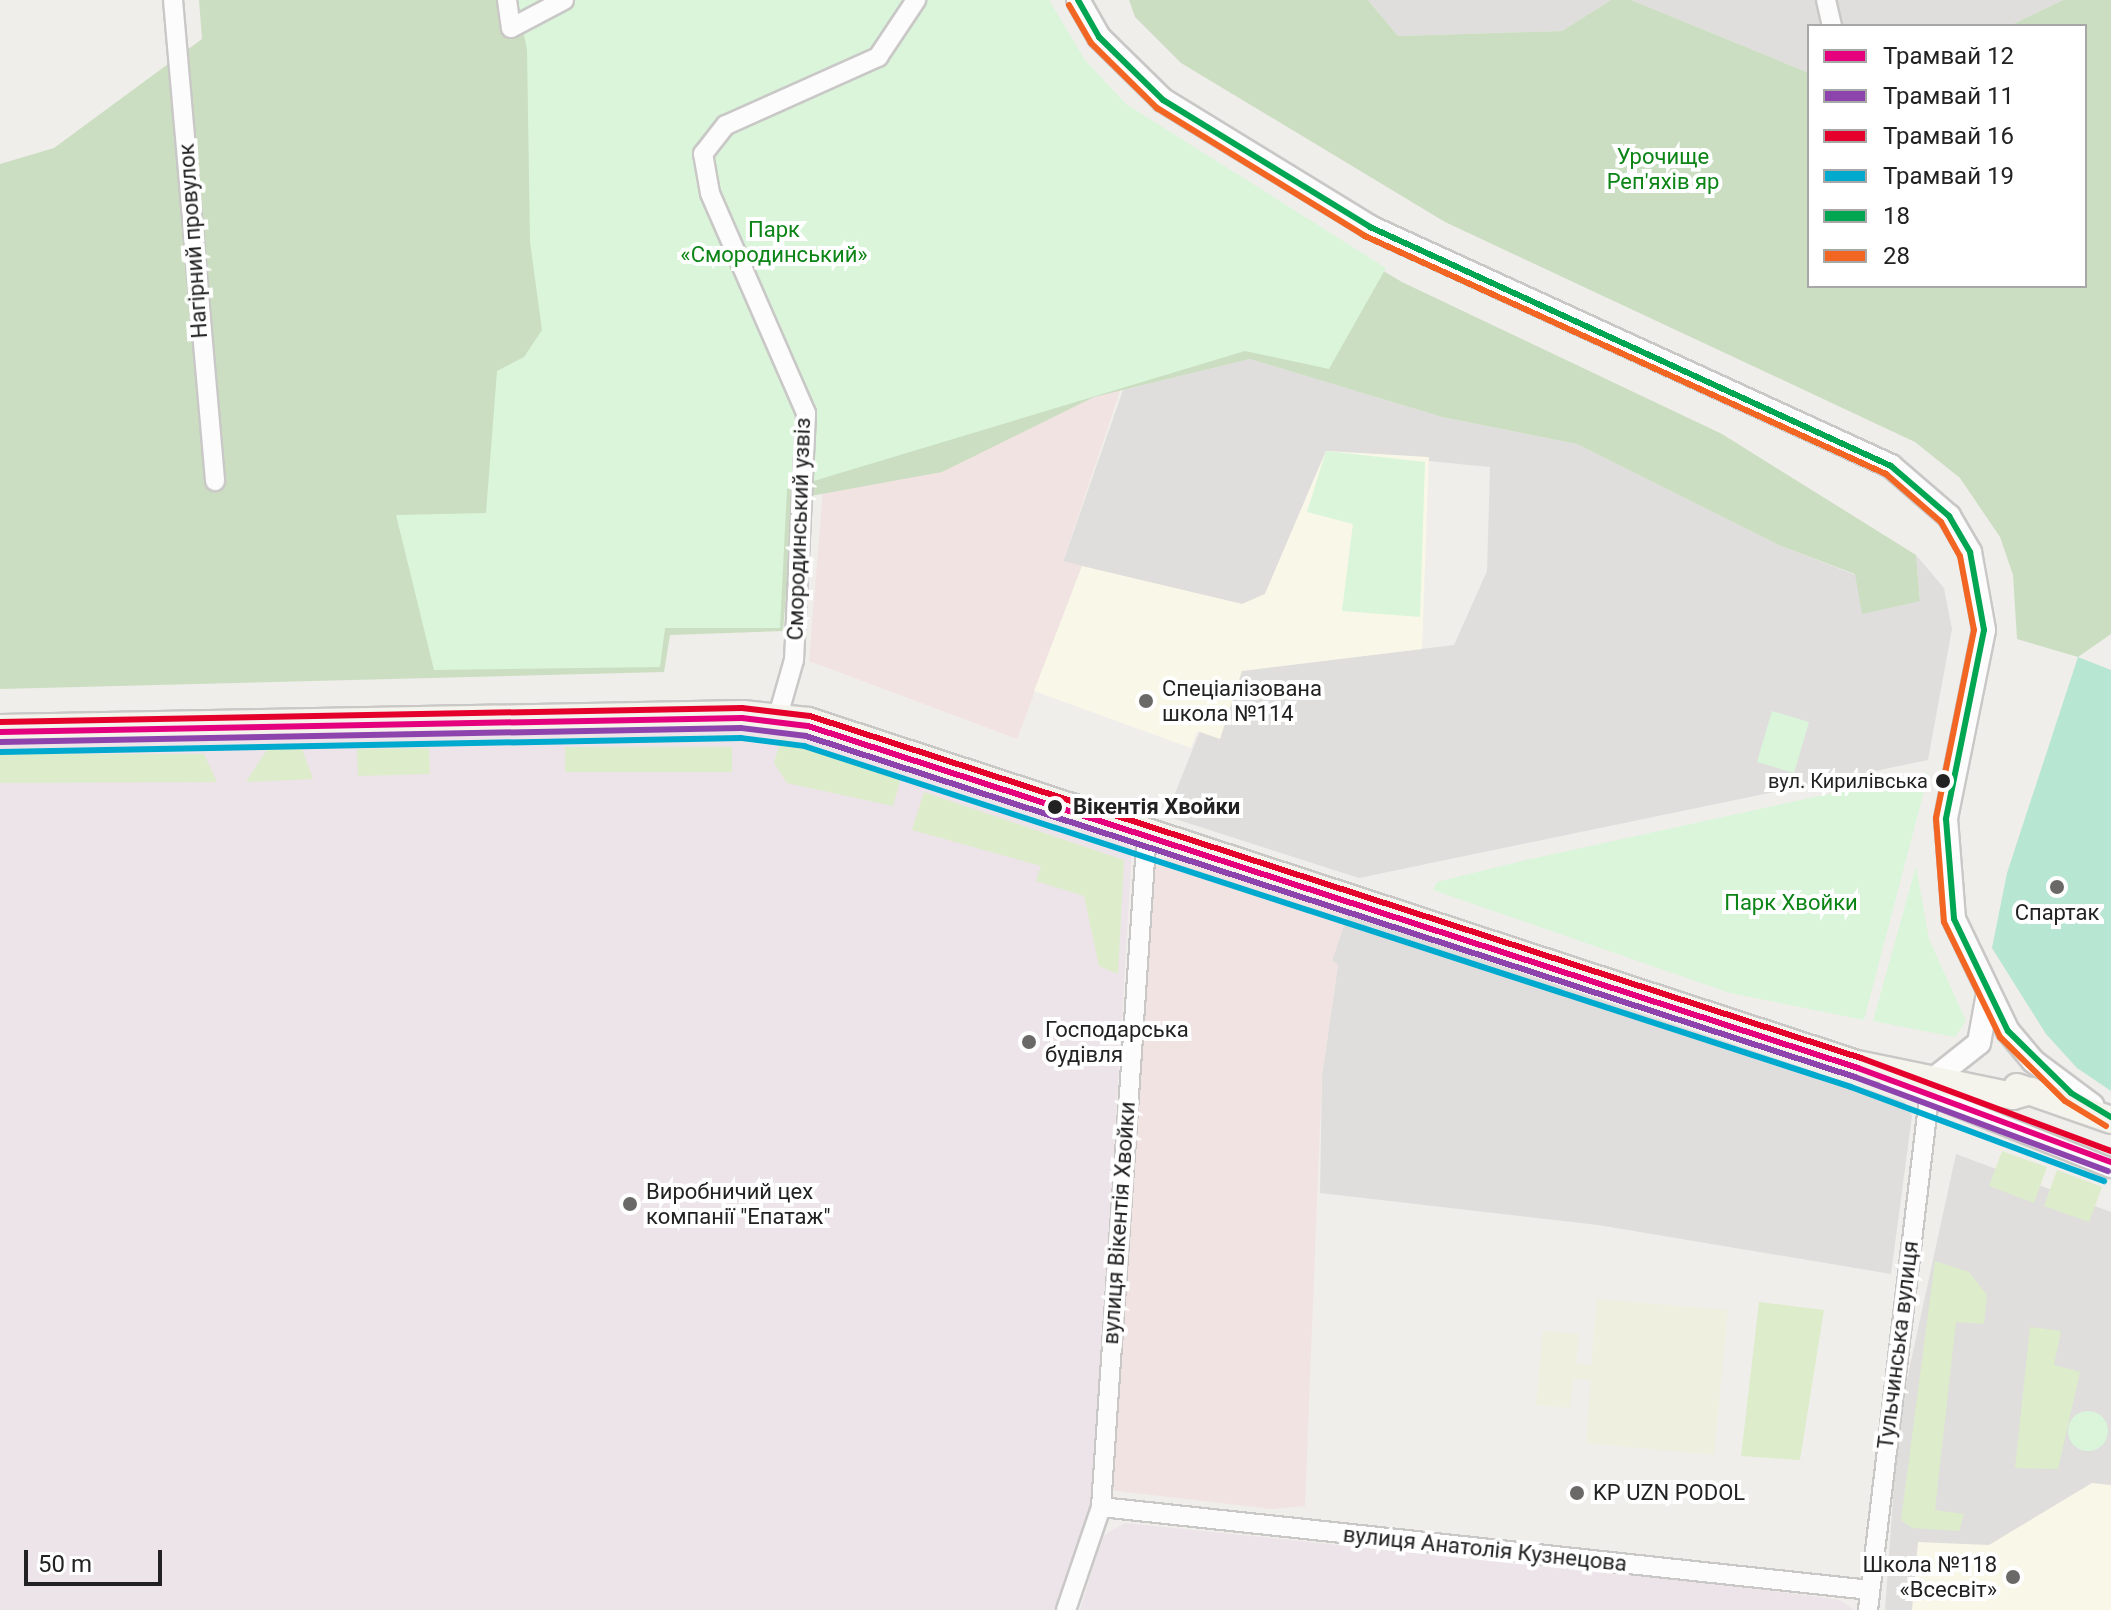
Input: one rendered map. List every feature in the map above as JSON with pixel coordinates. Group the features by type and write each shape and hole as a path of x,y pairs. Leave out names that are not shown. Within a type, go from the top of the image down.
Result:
{"main road":[{"path":"0,728 778,716 1147,831 1930,1089 2013,1096 2031,1091 2111,1118"}],"street":[{"name":"Нагірний провулок","path":"173,0 215,481"},
{"path":"507,0 511,28 564,0"},
{"name":"Смородинський узвіз","path":"778,716 794,660 806,413 710,193 703,154 726,125 878,57 916,0"},
{"path":"1078,0 1099,37 1163,100 1370,227 1891,466 1949,516 1970,552 1984,630 1946,819 1946,868 1954,919 1987,999 2033,1061 2111,1118"},
{"path":"1826,0 1832,24"},
{"name":"вулиця Вікентія Хвойки","path":"1066,1610 1101,1507 1147,831"},
{"path":"1987,999 1979,1043 1930,1089 2111,1168"},
{"name":"Тульчинська вулиця","path":"1868,1610 1930,1089"},
{"name":"вулиця Анатолія Кузнецова","path":"1101,1507 1870,1590"}],"shaded area":[{"path":"1368,0 1611,0 1562,31 1398,36"},
{"path":"1631,0 2063,0 2013,24 1807,24 1807,72"},
{"path":"1250,359 1442,417 1577,444 1781,546 1920,600 1916,555 1944,588 1952,629 1928,760 1359,878 1166,816 1223,673 1454,645 1487,571 1490,467 1326,451 1265,594 1242,604 1063,562 1123,390"},
{"path":"1121,388 1063,561 1082,566 1017,739 809,661 824,478"},
{"path":"1326,451 1429,457 1422,649 1242,671 1220,739 1197,731 1191,748 1034,691 1082,566 1242,604 1265,594"},
{"path":"734,724 811,732 1116,835 1132,848 1094,1494 1058,1610 0,1610 0,738"},
{"path":"1168,857 1348,914 1332,961 1338,964 1322,1075 1305,1506 1271,1509 1109,1490 1152,870"},
{"path":"1348,914 1905,1102 1912,1116 1891,1274 1598,1225 1320,1193 1322,1075 1338,965 1331,962"},
{"path":"1956,1154 2111,1212 2111,1610 1885,1610 1899,1416"},
{"name":"Школа №118 «Всесвіт»","path":"2092,1483 2111,1485 2111,1610 1912,1610 1918,1542 1989,1545"},
{"path":"1125,1523 1718,1584 1840,1600 1854,1610 1080,1610 1103,1536"}],"green space":[{"path":"199,0 1031,0 1021,55 1402,282 1722,434 1916,555 1920,601 1862,614 1855,574 1781,546 1577,444 1442,417 1250,359 1094,397 942,472 794,499 783,631 670,635 664,672 0,689 0,164 54,148 202,39"},
{"name":"Парк «Смородинський»","path":"517,0 1049,0 1085,60 1126,104 1386,268 1329,369 1245,351 787,489 780,628 665,628 660,667 434,670 396,515 486,513 497,371 524,357 542,330 530,242 527,50"},
{"name":"Урочище Реп'яхів яр","path":"1129,0 1368,0 1398,36 1562,31 1611,0 1631,0 1807,72 1807,288 2087,288 2087,24 2013,24 2063,0 2111,0 2111,634 2078,657 2017,639 2013,575 2000,537 1960,478 1915,442 1445,222 1181,63 1135,17"},
{"path":"1326,451 1425,462 1420,617 1342,611 1353,524 1307,512"},
{"name":"Спартак","path":"2078,657 2111,670 2111,1091 2077,1068 2046,1034 1992,948 2007,873"},
{"path":"1772,711 1809,722 1794,773 1757,762"},
{"path":"781,738 901,778 893,806 787,783 774,763"},
{"path":"565,747 732,747 732,772 565,772"},
{"path":"268,748 302,749 313,779 246,782"},
{"path":"429,748 430,774 358,776 357,749"},
{"path":"0,754 204,754 217,782 0,783"},
{"name":"Парк Хвойки","path":"1929,772 1864,1020 1730,993 1433,890 1437,882 1522,861"},
{"path":"924,792 1124,860 1118,974 1099,966 1084,896 1036,881 1041,866 912,830"},
{"name":"Парк Хвойки","path":"1916,866 1929,939 1966,1021 1955,1037 1873,1021"},
{"path":"2002,1151 2047,1167 2034,1203 1989,1186"},
{"path":"2057,1170 2102,1187 2089,1222 2044,1206"},
{"path":"1935,1261 1969,1272 1987,1295 1984,1324 1956,1322 1935,1510 1964,1514 1959,1531 1912,1528 1901,1520"},
{"path":"1597,1299 1728,1310 1714,1455 1586,1443 1591,1380 1573,1379 1570,1408 1536,1405 1543,1331 1579,1334 1576,1364 1591,1365"},
{"path":"1759,1302 1824,1310 1800,1460 1741,1456"},
{"path":"2030,1327 2061,1331 2054,1365 2080,1372 2058,1469 2015,1468"},
{"path":"2088,1411 2102,1417 2108,1431 2102,1445 2088,1451 2074,1445 2068,1431 2074,1417"}],"tram line":[{"name":"16","path":"0,722 742,708 810,716 1861,1058 2111,1151"},
{"name":"12","path":"0,732 742,718 808,726 1858,1068 2111,1162"},
{"name":"11","path":"0,742 741,728 806,736 1855,1077 2108,1171"},
{"name":"19","path":"0,752 741,738 804,746 1851,1087 2104,1181"}],"transit line":[{"name":"18","path":"1078,0 1099,37 1163,100 1370,227 1891,466 1949,516 1970,552 1984,630 1946,819 1954,919 2008,1031 2071,1093 2111,1117"},
{"name":"28","path":"1069,5 1091,43 1157,108 1365,236 1886,474 1941,522 1960,556 1974,630 1936,818 1944,922 2000,1037 2065,1101 2106,1126"}],"place":[{"name":"Спеціалізована школа №114","path":"1146,701"},
{"name":"вул. Кирилівська","path":"1943,781"},
{"name":"Вікентія Хвойки","path":"1055,807"},
{"name":"Спартак","path":"2057,887"},
{"name":"Господарська будівля","path":"1029,1042"},
{"name":"Виробничий цех компанії \"Епатаж\"","path":"630,1204"},
{"name":"KP UZN PODOL","path":"1577,1493"},
{"name":"Школа №118 «Всесвіт»","path":"2013,1577"}]}
